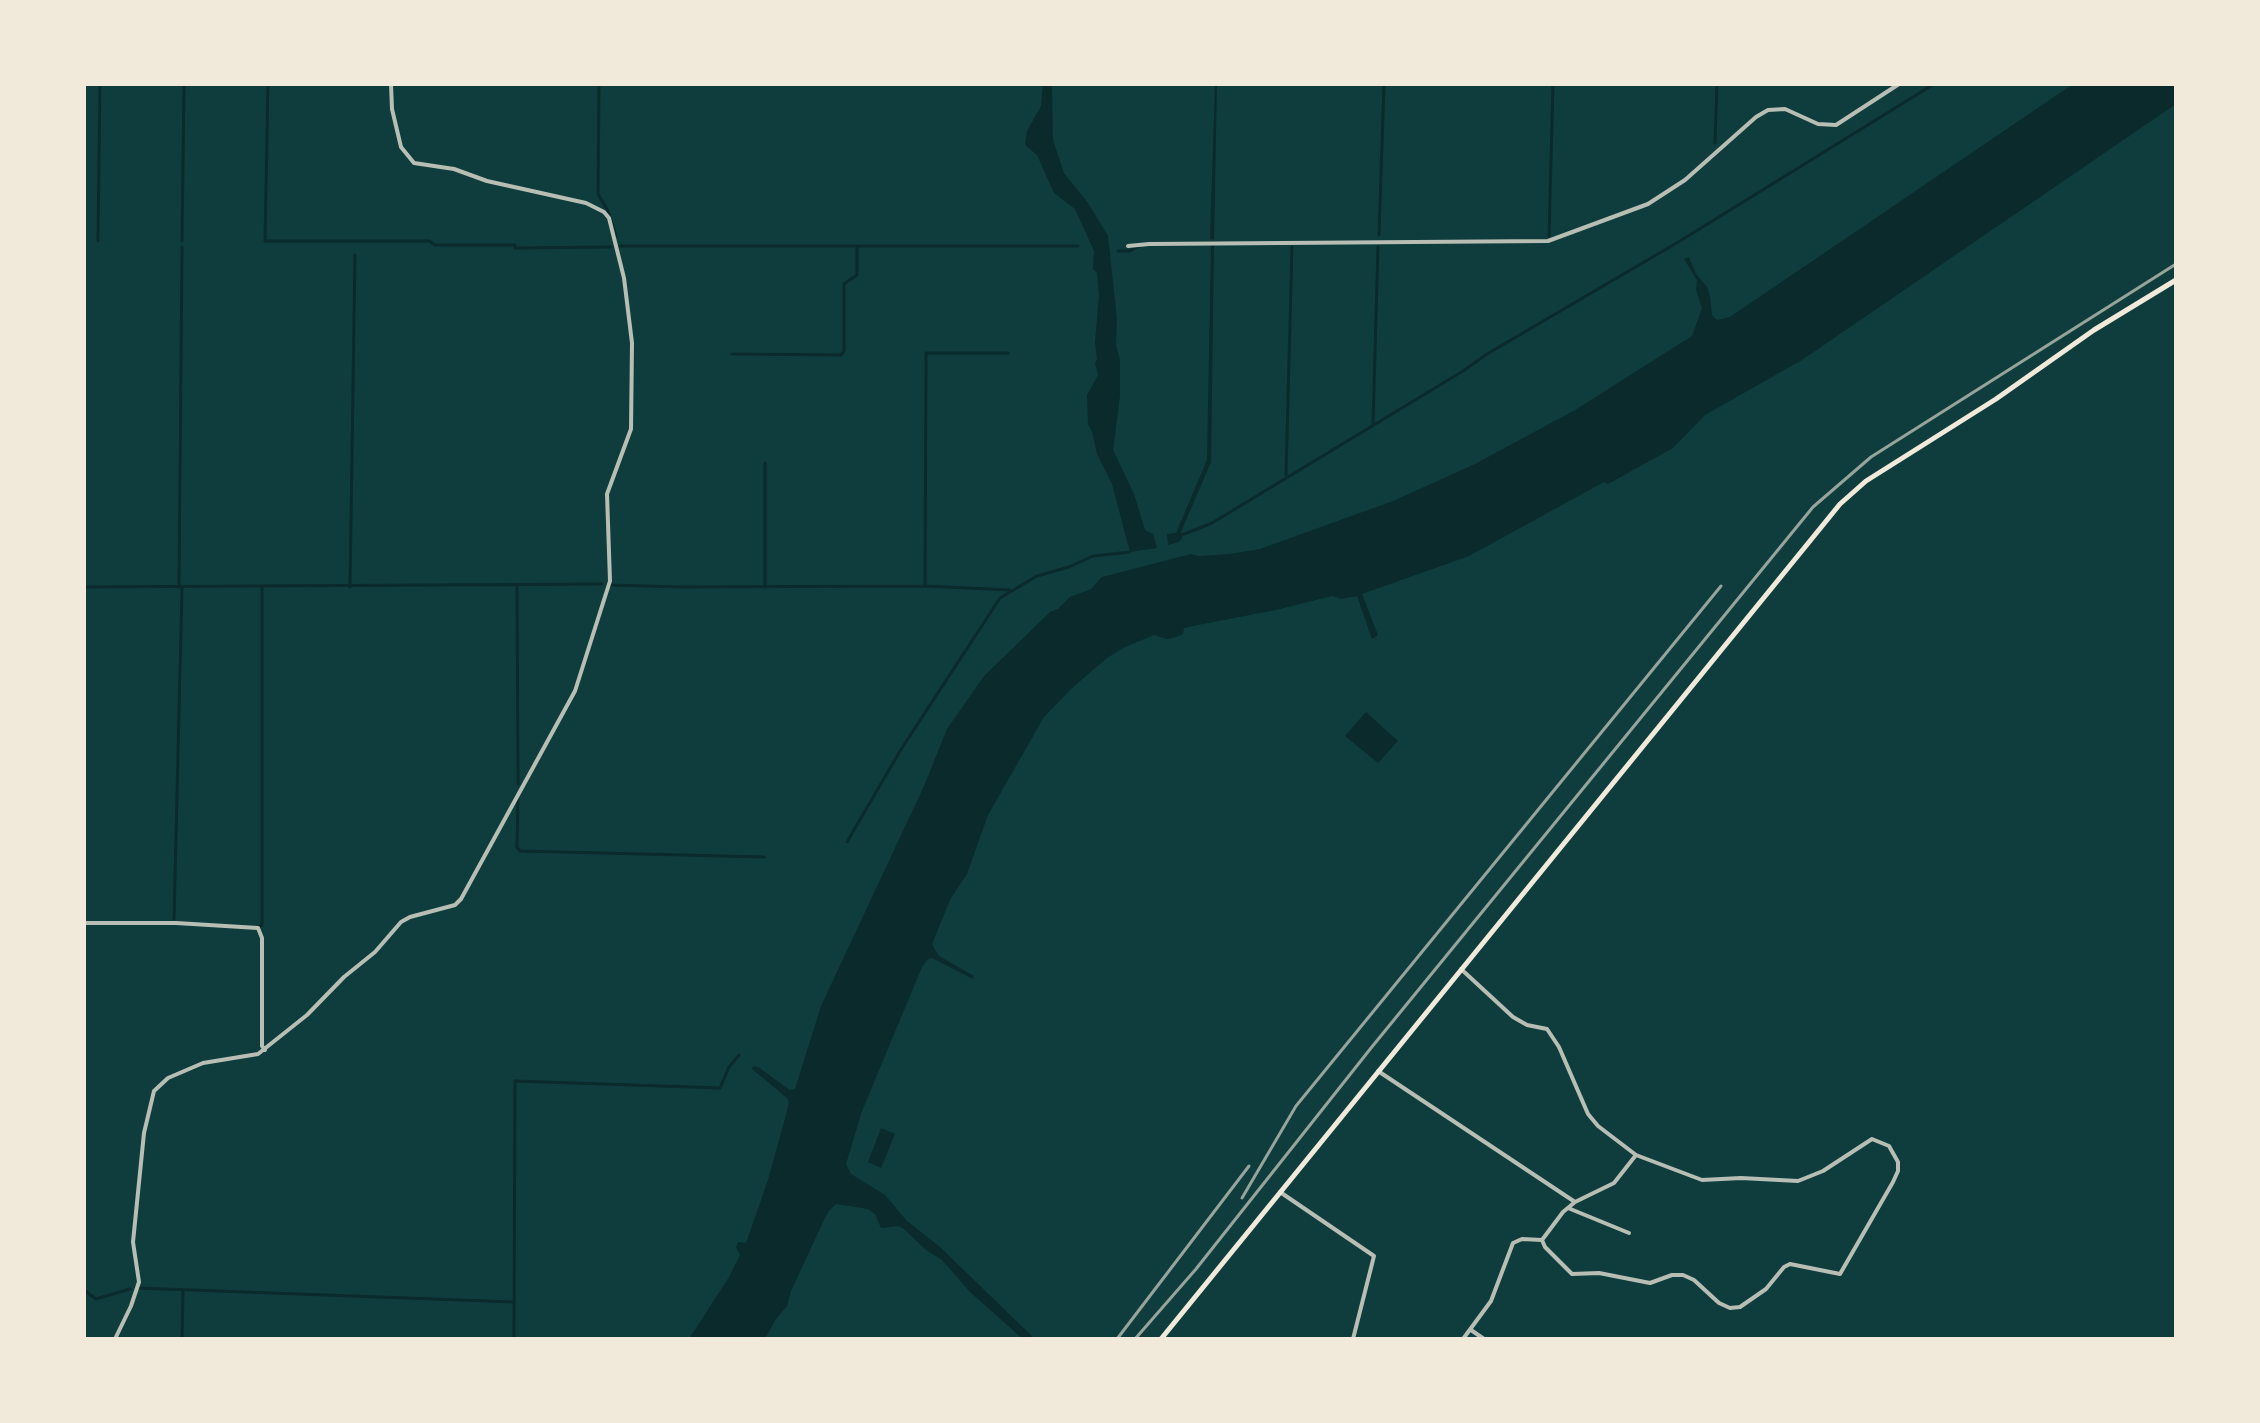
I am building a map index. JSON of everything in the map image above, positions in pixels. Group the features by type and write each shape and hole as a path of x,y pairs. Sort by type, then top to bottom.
{"main road":[{"path":"1161,1339 1840,504 1866,481 1996,399 2094,330 2176,280"}],"street":[{"path":"115,1339 139,1282 133,1242 144,1133 154,1091 168,1078 203,1063 248,1057 265,1050 375,952 401,922 455,905 476,873 559,722 582,673 610,581 607,494 631,429 632,343 628,302 609,218 586,203 487,181 454,169 422,166 409,160 401,147 392,109 391,84"},
{"path":"1128,246 1548,241 1648,204 1685,180 1768,110 1785,109 1818,124 1836,125 1899,84"},
{"path":"84,923 176,923 258,928 262,938 262,1046 265,1050"},
{"path":"1461,969 1513,1017 1527,1025 1547,1029 1559,1047 1588,1114 1598,1126 1636,1155 1702,1180 1741,1178 1798,1181 1823,1171 1872,1139 1889,1146 1898,1162 1898,1171 1840,1274 1790,1264 1766,1289 1740,1307 1730,1308 1719,1303 1694,1280 1683,1275 1672,1275 1650,1283 1599,1273 1572,1274 1542,1240"},
{"path":"1378,1071 1575,1202"},
{"path":"1542,1240 1568,1208 1614,1183 1636,1155"},
{"path":"1280,1192 1374,1256 1353,1339"},
{"path":"1568,1208 1629,1233"},
{"path":"1463,1339 1491,1301 1513,1243 1522,1239 1542,1240"},
{"path":"1471,1330 1484,1339"}],"water":[{"path":"1043,84 1052,84 1053,140 1064,173 1088,203 1108,236 1117,319 1116,345 1120,360 1120,396 1113,450 1134,494 1145,530 1153,534 1157,548 1130,552 1112,484 1097,454 1088,424 1087,395 1098,375 1095,363 1099,295 1097,273 1093,269 1094,251 1075,209 1054,193 1037,155 1025,145 1027,131 1041,106"},
{"path":"1217,84 1214,240 1210,239"},
{"path":"2073,84 2176,84 2176,104 1802,360 1705,415 1673,448 1469,556 1362,594 1378,635 1372,639 1357,596 1341,599 1332,596 1184,628 1183,634 1167,639 1154,635 1107,658 1044,717 988,815 967,874 950,900 932,944 939,956 974,976 973,979 932,958 922,967 862,1111 846,1164 851,1174 885,1195 907,1221 940,1247 1035,1339 1023,1339 970,1292 942,1260 904,1229 898,1226 881,1228 875,1214 868,1209 836,1204 824,1220 787,1306 765,1339 689,1339 729,1277 740,1255 736,1247 738,1242 746,1243 786,1115 787,1098 752,1069 753,1066 790,1090 795,1089 821,1006 924,786 947,729 984,676 1050,612 1070,597 1091,589 1102,577 1191,554 1230,554 1260,549 1393,501 1475,464 1575,410 1692,336 1702,308 1696,290 1697,280 1684,259 1689,257 1696,274 1707,287 1712,315 1717,320 1730,317"},
{"path":"1211,245 1214,245 1211,462 1181,532 1182,538 1168,545 1167,534 1176,533 1207,460"},
{"path":"1366,712 1398,741 1378,763 1345,736"},
{"path":"881,1128 895,1134 881,1168 868,1162"}],"waterway":[{"path":"98,241 100,84"},
{"path":"182,241 184,84"},
{"path":"268,84 265,241 429,241 435,245 515,245 515,248 611,247"},
{"path":"599,84 598,194 608,211 616,236"},
{"path":"1379,235 1384,84"},
{"path":"1549,236 1553,84"},
{"path":"1715,143 1717,84"},
{"path":"1182,535 1212,523 1934,84"},
{"path":"620,246 1078,246"},
{"path":"1118,251 1130,251 1139,246"},
{"path":"179,587 182,247"},
{"path":"732,354 841,355 844,351 844,284 857,275 857,247"},
{"path":"1286,475 1292,247"},
{"path":"1373,423 1378,247"},
{"path":"350,587 355,255"},
{"path":"925,586 926,353 1008,353"},
{"path":"765,463 765,587"},
{"path":"847,842 900,751 1000,598 1037,576 1093,556 1130,552"},
{"path":"84,587 602,584"},
{"path":"517,585 518,784"},
{"path":"610,585 925,586 1010,590"},
{"path":"174,919 182,588"},
{"path":"259,926 262,925 262,588"},
{"path":"518,797 517,847 520,851 764,857"},
{"path":"514,1339 515,1081 720,1088 729,1067 739,1055"},
{"path":"138,1288 514,1302"},
{"path":"84,1290 96,1299 130,1289"},
{"path":"182,1339 183,1290"}],"railway":[{"path":"1135,1339 1196,1269 1371,1048 1813,507 1871,457 2176,264"},
{"path":"1242,1198 1296,1106 1721,586"},
{"path":"1117,1339 1249,1166"}]}
